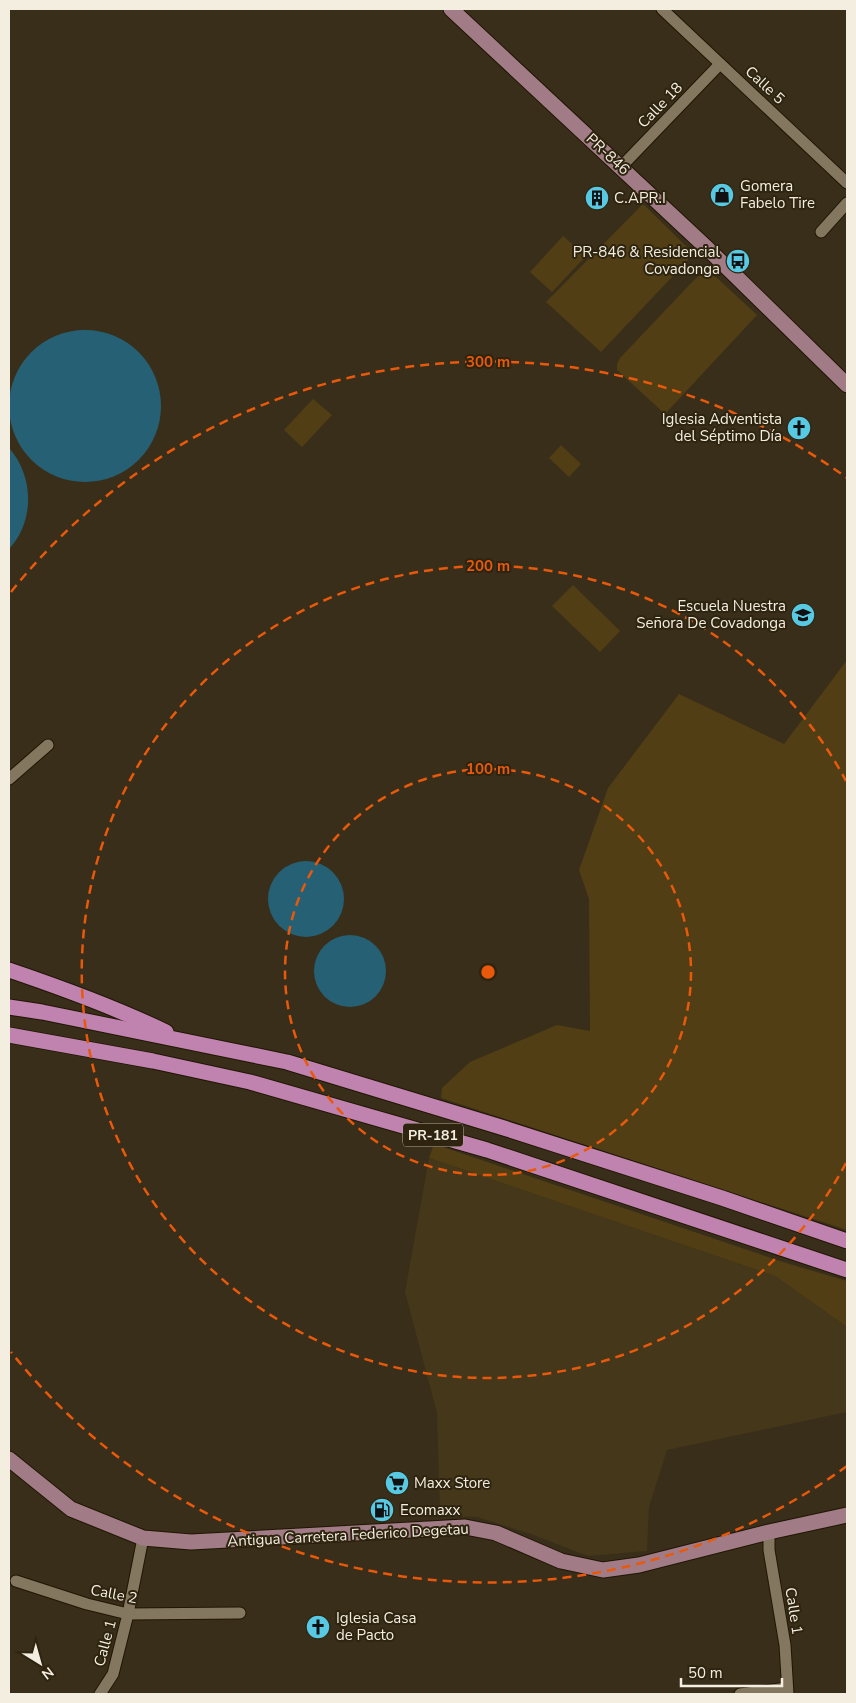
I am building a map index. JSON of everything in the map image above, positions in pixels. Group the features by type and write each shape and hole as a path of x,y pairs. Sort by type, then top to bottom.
{"main road":[{"path":"9,970 46,982 135,1017 188,1042"},
{"name":"PR-181","path":"9,1007 42,1012 297,1065 513,1131 722,1198 847,1241"},
{"name":"PR-181","path":"9,1036 154,1061 250,1082 487,1150 847,1270"}],"street":[{"name":"PR-846","path":"451,9 622,167 847,386"},
{"name":"Calle 5","path":"662,9 847,182"},
{"name":"Calle 18","path":"622,167 720,64"},
{"path":"821,232 847,203"},
{"path":"9,779 48,745"},
{"name":"Antigua Carretera Federico Degetau","path":"9,1461 71,1509 143,1538 191,1542 465,1527 496,1533 561,1561 603,1570 640,1565 769,1532 847,1515"},
{"name":"Calle 1","path":"769,1532 769,1550 785,1645 788,1691"},
{"name":"Calle 1","path":"100,1694 113,1674 128,1614 143,1538"},
{"name":"Calle 2","path":"16,1581 87,1604 128,1614 240,1613"},
{"path":"740,1694 788,1691"}],"shaded area":[{"path":"643,204 689,249 688,260 601,352 546,302"},
{"path":"563,236 586,256 552,292 530,272"},
{"path":"709,274 716,277 757,315 665,414 617,370 617,364 620,358 694,280 700,275"},
{"path":"313,399 332,415 302,447 284,430"},
{"path":"561,445 581,464 569,477 549,458"},
{"path":"573,585 620,631 600,652 552,606"},
{"path":"847,660 847,1230 441,1098 442,1088 470,1062 557,1025 590,1031 589,899 579,870 608,788 679,694 784,744"},
{"path":"434,1144 783,1262 847,1281 847,1327 775,1276 429,1158"},
{"path":"429,1158 775,1276 847,1327 847,1412 667,1450 649,1507 647,1551 588,1556 531,1534 477,1517 440,1516 437,1413 405,1292"}],"water":[{"path":"85,330 114,336 127,343 138,353 148,364 155,377 161,406 155,435 148,448 138,459 127,469 114,476 85,482 56,476 43,469 32,459 22,448 15,435 9,406 15,377 22,364 32,353 43,343 56,336"},
{"path":"9,448 23,472 28,498 27,512 23,525 9,549"},
{"path":"306,861 321,864 333,872 341,884 344,899 341,914 333,926 321,934 306,937 291,934 279,926 271,914 268,899 271,884 279,872 291,864"},
{"path":"343,935 357,935 376,945 386,964 386,978 376,997 357,1007 343,1007 324,997 314,978 314,964 324,945"}],"place":[{"name":"Gomera Fabelo Tire","path":"722,195"},
{"name":"C.APR.I","path":"597,198"},
{"name":"PR-846 & Residencial Covadonga","path":"738,261"},
{"name":"Iglesia Adventista del Séptimo Día","path":"799,428"},
{"name":"Escuela Nuestra Señora De Covadonga","path":"803,615"},
{"name":"Maxx Store","path":"397,1483"},
{"name":"Ecomaxx","path":"382,1510"},
{"name":"Iglesia Casa de Pacto","path":"318,1627"}]}
